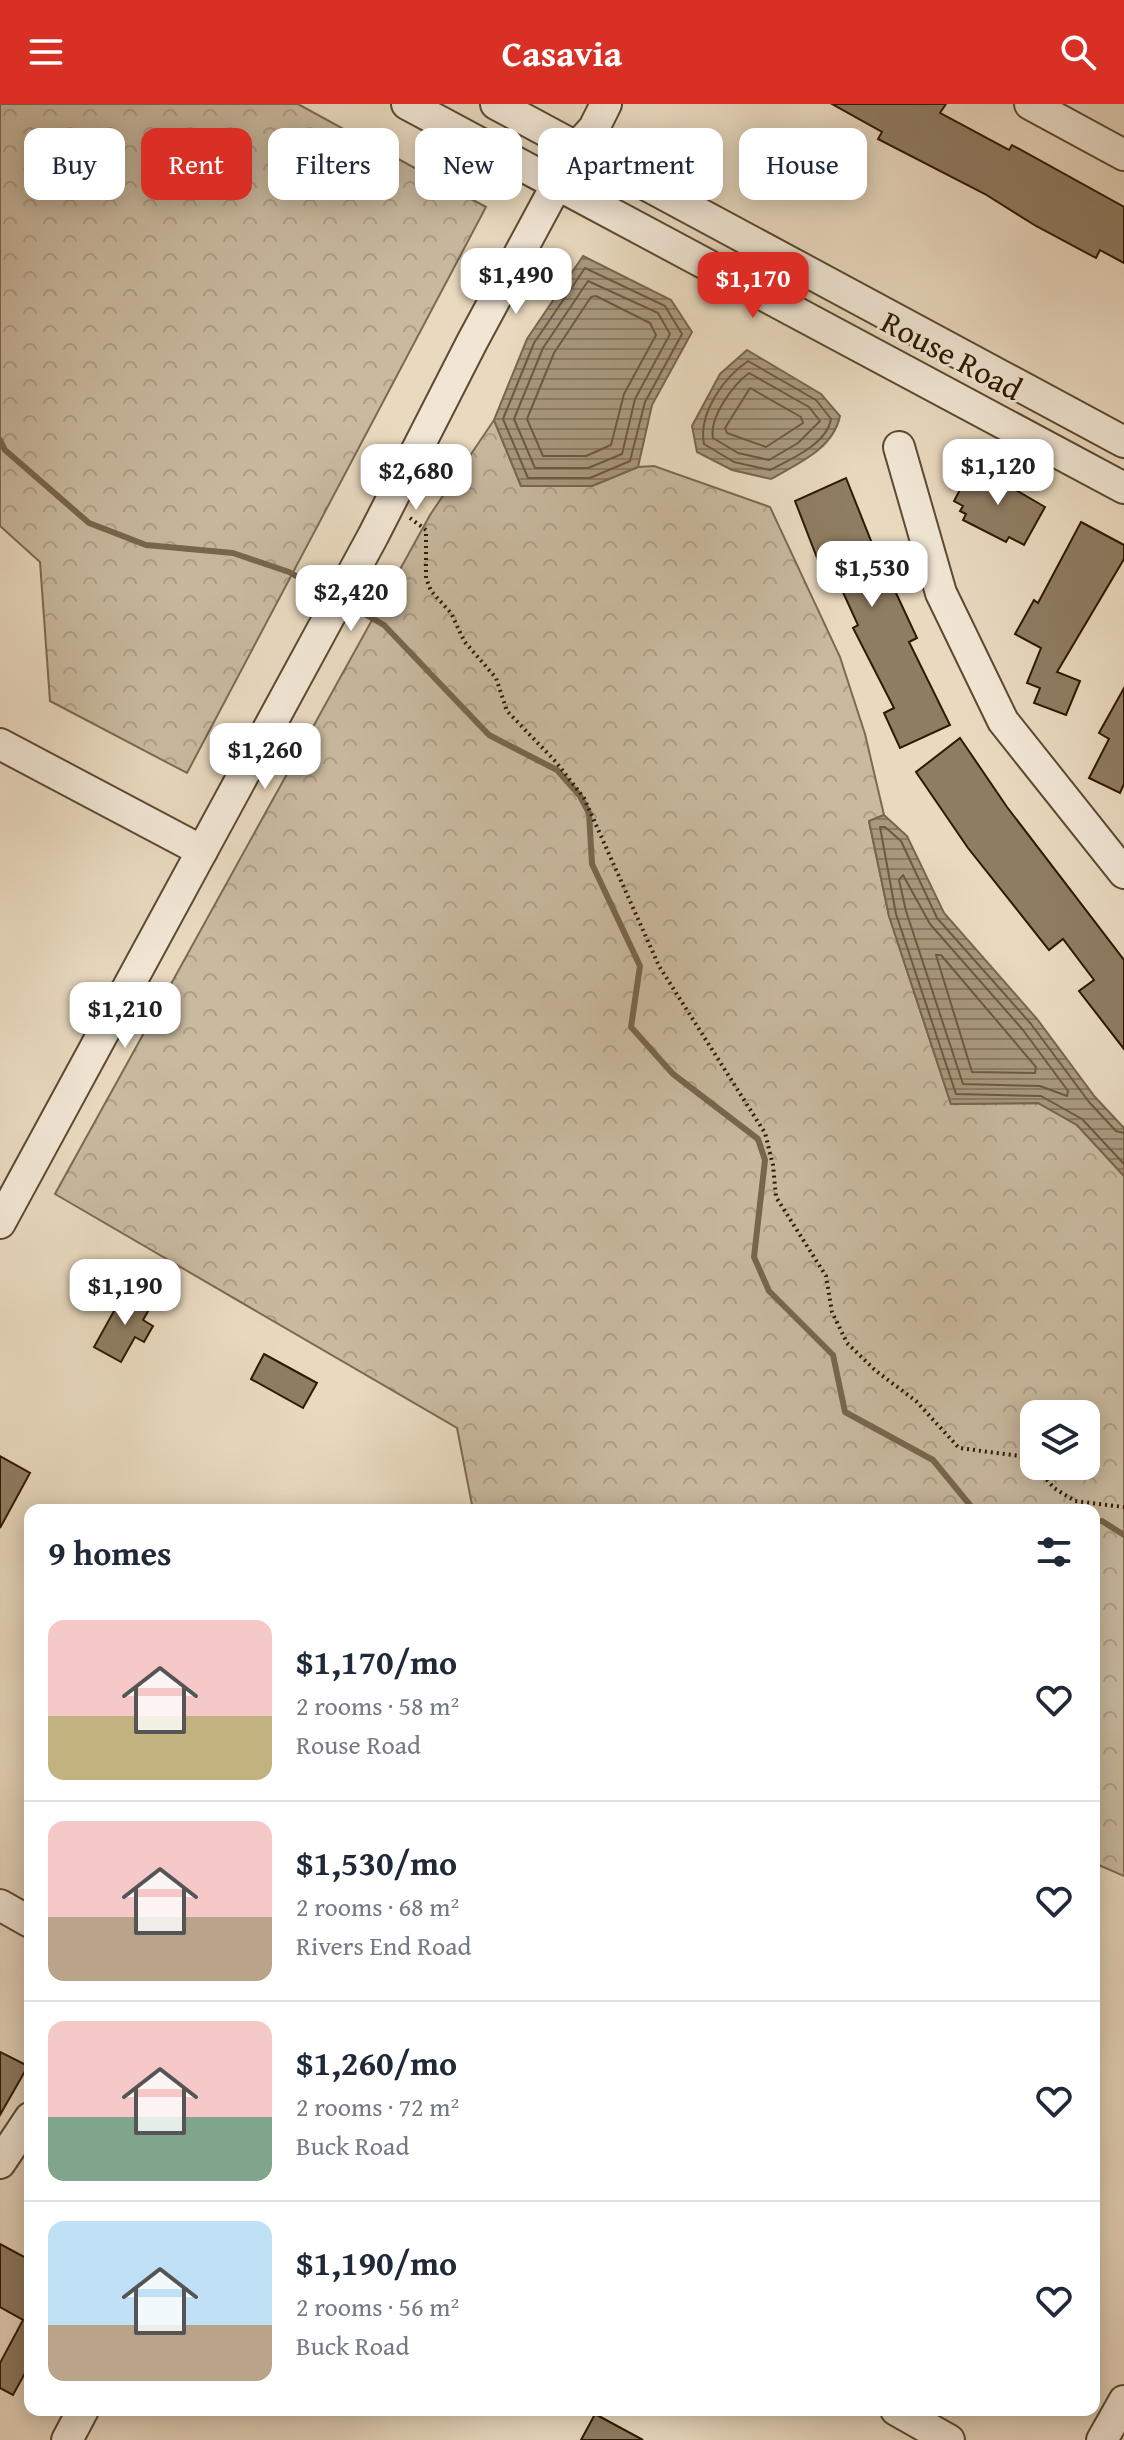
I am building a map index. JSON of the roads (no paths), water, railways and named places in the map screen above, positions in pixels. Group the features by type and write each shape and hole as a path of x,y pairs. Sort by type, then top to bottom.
{"street":[{"name":"Rouse Road","path":"407,104 538,174"},
{"name":"Rouse Road","path":"496,104 541,128"},
{"path":"575,128 574,120 583,104"},
{"path":"594,128 606,104"},
{"path":"1030,104 1124,155"},
{"path":"0,1223 8,1188 202,851 373,536 549,200"},
{"name":"Rouse Road","path":"587,200 1124,488"},
{"name":"Rouse Road","path":"675,200 1124,442"},
{"path":"899,447 941,593 1003,721 1124,873"},
{"path":"0,744 202,851"},
{"path":"0,1905 24,1919"},
{"path":"0,2163 24,2127"},
{"path":"1102,2440 1124,2401"},
{"path":"67,2440 80,2416"},
{"path":"907,2416 949,2440"}],"water":[{"path":"583,256 671,300 692,332 652,405 638,467 592,486 521,486 494,420 527,339"},
{"path":"747,350 821,394 840,416 830,438 822,446 771,479 732,470 697,452 692,426 720,374"},
{"path":"884,815 907,836 944,913 1037,1019 1095,1097 1124,1128 1124,1176 1077,1125 1038,1103 951,1104 889,916 869,821"}],"waterway":[{"path":"0,440 5,450 89,523 146,545 233,553 289,572 332,596"},
{"path":"345,603 384,625 489,735 557,770 580,796 589,813 592,864 640,966 631,1027 673,1074 758,1139 765,1160 754,1257 769,1291 833,1355 845,1412 933,1460 969,1504"},
{"path":"1100,1521 1124,1535"}]}
